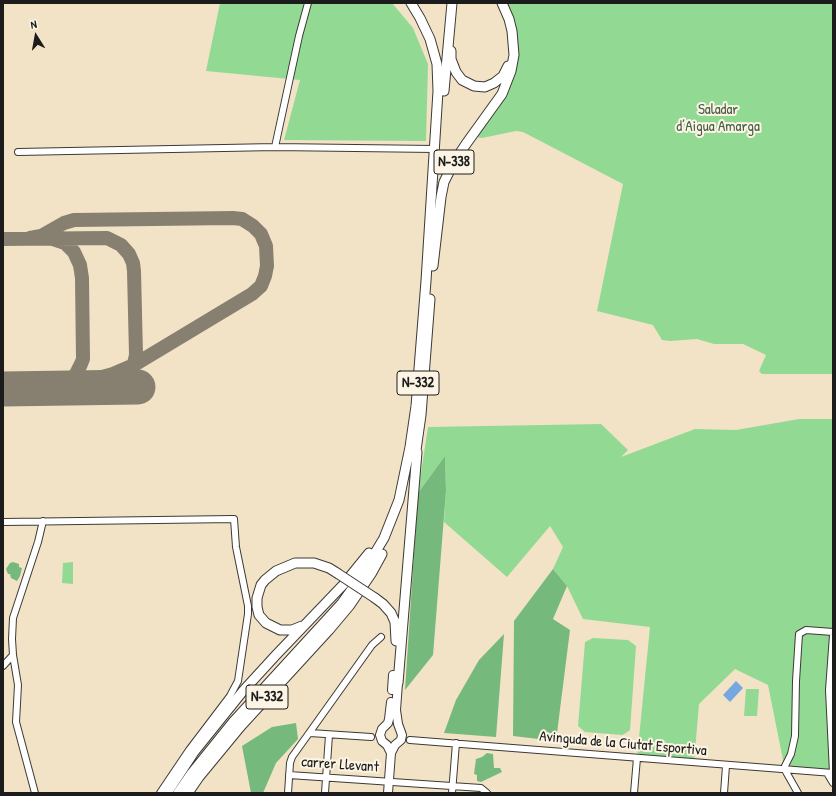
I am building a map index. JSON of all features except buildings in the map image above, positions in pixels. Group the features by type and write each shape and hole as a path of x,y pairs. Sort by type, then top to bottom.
{"highway":[{"name":"N-338","path":"411,3 430,38 437,64 438,91 434,161"},
{"path":"454,3 452,59 456,72 462,80 474,86 480,87 499,80 506,71 510,55 510,40 507,24 498,3"},
{"name":"N-332","path":"188,793 221,748 350,605 361,590 385,548 398,518 407,489 417,444 424,386 447,44 454,3"},
{"name":"N-338","path":"433,266 444,182 454,162 502,94 511,72 514,55 512,31 509,19 502,3"},
{"name":"N-332","path":"178,793 233,722 342,603 372,560 384,538 403,483 414,424 434,161"},
{"name":"N-332","path":"428,247 437,177"},
{"path":"395,679 416,476 417,444"},
{"path":"167,793 194,752 216,724 252,681 343,585 364,560 392,517"},
{"path":"305,624 286,630 280,630 266,624 259,615 257,606 257,598 261,585 276,570 295,563 314,563 329,568 375,598 387,608 395,622 395,679"}],"main road":[{"path":"383,729 390,713 395,679"},
{"path":"391,745 402,738 396,710 395,679"},
{"path":"383,729 393,724 401,730"},
{"path":"383,729 391,745 388,793"}],"street":[{"path":"276,147 299,36 308,3"},
{"path":"18,152 276,147 435,149"},
{"path":"3,522 234,519 236,547 248,606 238,681 230,696 189,750 160,793"},
{"path":"35,793 16,722 18,685 12,639 13,618 38,542 43,521"},
{"path":"798,793 785,770 785,766 791,754 795,736 799,634 806,630 833,632"},
{"path":"833,635 829,690 831,773 833,783"},
{"path":"288,793 292,757 372,645 381,636"},
{"path":"3,666 13,655"},
{"path":"317,721 319,729 326,734"},
{"path":"371,737 383,729"},
{"path":"401,730 404,736 410,740"},
{"path":"310,733 371,737 391,745"},
{"path":"325,793 326,734"},
{"name":"Avinguda de la Ciutat Esportiva","path":"391,745 410,740 624,756 726,766 831,773"},
{"path":"452,790 456,743"},
{"path":"634,793 637,758"},
{"path":"724,793 726,766"},
{"name":"carrer Llevant","path":"289,774 389,782 452,790 481,788 486,792"}],"green space":[{"path":"220,3 392,3 413,28 428,64 426,141 284,140 300,80 206,71"},
{"name":"Saladar d’Aigua Amarga","path":"508,3 833,3 833,374 762,374 759,371 766,355 743,344 714,344 697,339 670,341 662,340 653,325 597,311 623,184 523,132 516,131 482,138 475,137 507,94 516,70 518,40 515,21"},
{"path":"799,419 833,419 833,773 785,770 768,685 735,669 699,704 694,763 637,758 650,627 583,619 567,586 553,569 563,547 550,526 507,577 444,522 446,490 445,456 418,493 428,427 601,424 628,450 621,457 695,429 736,430"},
{"path":"445,456 446,491 433,655 405,690 418,493"},
{"path":"13,562 19,564 19,567 22,568 17,581 11,578 6,569 10,563"},
{"path":"73,562 73,584 62,583 63,563"},
{"path":"553,569 567,586 553,619 570,630 556,741 513,736 514,621"},
{"path":"504,634 496,737 444,733 456,700 479,660"},
{"path":"593,638 628,640 636,646 630,730 622,735 585,732 578,726 585,642"},
{"path":"746,689 759,689 757,716 744,716"},
{"path":"296,723 298,739 276,763 263,793 251,793 242,746 272,727"},
{"path":"487,753 493,754 494,768 500,768 502,772 481,782 477,781 477,775 474,774 476,759"}],"water":[{"path":"736,681 743,688 730,702 723,695"}],"taxiway":[{"path":"30,238 41,236 64,223 74,220 233,218 242,219 253,226 261,234 266,246 267,266 265,276 261,286 252,294 134,365 113,374 55,388"},
{"path":"3,239 107,238 121,245 129,254 133,263 134,271 136,355 133,368 127,377 117,385 104,388"},
{"path":"53,239 65,243 74,252 80,265 82,278 83,359 76,374 70,380 61,385"}],"runway":[{"path":"3,389 138,387"}]}
